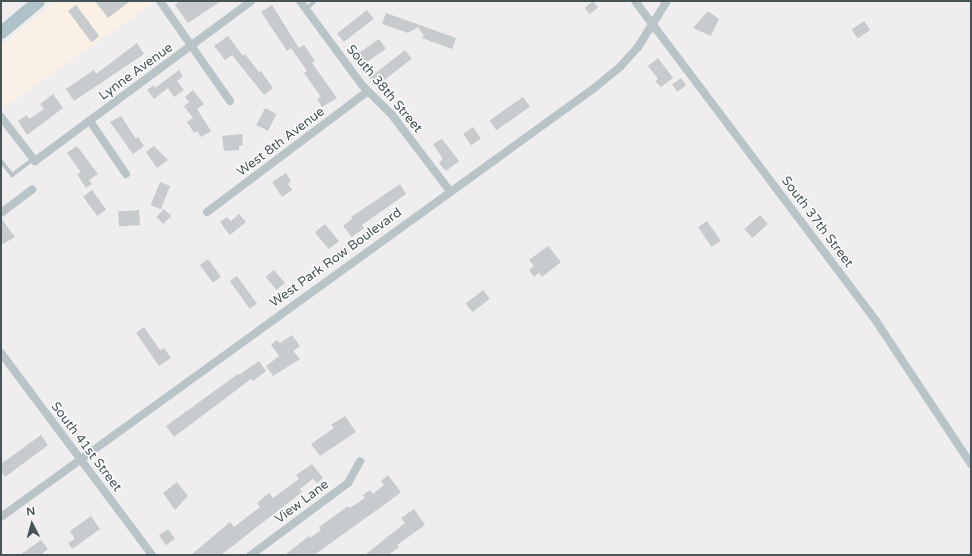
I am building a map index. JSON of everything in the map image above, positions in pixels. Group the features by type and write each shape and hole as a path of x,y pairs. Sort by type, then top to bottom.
{"main road":[{"path":"1,32 38,1"}],"street":[{"path":"160,1 230,101"},
{"name":"Lynne Avenue","path":"34,160 251,1"},
{"name":"South 38th Street","path":"300,1 368,91 392,114 450,191"},
{"name":"South 37th Street","path":"635,1 652,26 876,321 971,464"},
{"name":"West Park Row Boulevard","path":"1,517 614,72 638,47 667,1"},
{"name":"West 8th Avenue","path":"207,212 368,91"},
{"path":"1,117 34,160"},
{"path":"90,120 126,174"},
{"path":"1,213 32,190"},
{"name":"South 41st Street","path":"1,353 152,555"},
{"name":"View Lane","path":"251,555 348,483 360,461"}],"lane":[{"path":"306,9 315,1"},
{"path":"1,161 12,175 34,160"}],"shaded area":[{"path":"56,1 150,1 152,4 1,109 1,46"}],"building":[{"path":"95,1 130,1 108,18"},
{"path":"180,1 221,1 188,23 175,5"},
{"path":"593,1 598,7 590,14 585,8"},
{"path":"76,5 99,36 91,42 68,11"},
{"path":"272,5 299,48 304,45 315,61 312,63 337,98 322,107 317,99 321,97 304,73 307,71 291,48 287,51 261,12"},
{"path":"367,10 374,19 344,42 337,33"},
{"path":"708,11 719,19 711,36 693,28"},
{"path":"386,13 456,38 452,49 422,38 424,36 418,27 408,33 382,24"},
{"path":"864,21 870,30 858,39 852,29"},
{"path":"228,36 243,56 245,54 259,72 261,71 273,88 264,95 232,55 225,60 214,46"},
{"path":"379,39 386,49 360,67 354,57"},
{"path":"137,43 144,54 74,101 66,89 94,70 96,74"},
{"path":"405,50 412,59 376,86 370,78"},
{"path":"658,58 673,78 661,87 655,81 658,79 648,66"},
{"path":"179,70 183,76 177,81 184,90 174,97 168,88 154,99 147,90 154,85 155,88"},
{"path":"681,78 686,85 677,92 672,84"},
{"path":"193,90 204,104 197,109 211,131 201,137 197,131 194,133 187,122 193,118 184,106 189,102 185,97"},
{"path":"53,94 63,108 27,135 18,121 27,115 29,119 44,109 40,104"},
{"path":"523,97 530,107 496,130 489,121"},
{"path":"265,108 277,114 268,131 256,125"},
{"path":"121,116 136,139 138,137 144,146 133,154 110,122"},
{"path":"473,127 481,139 471,145 463,134"},
{"path":"242,134 243,145 239,146 239,150 224,151 222,136"},
{"path":"442,139 459,161 446,171 439,163 443,159 433,144"},
{"path":"77,146 98,174 89,180 92,184 86,188 77,174 81,172 67,153"},
{"path":"154,146 168,160 157,168 146,152"},
{"path":"286,173 291,181 288,184 292,190 282,197 272,182"},
{"path":"160,182 170,186 161,209 151,205"},
{"path":"400,184 406,194 362,225 364,228 352,237 343,226 352,219 351,217"},
{"path":"92,190 106,209 97,216 83,196"},
{"path":"164,209 171,216 163,224 156,217"},
{"path":"139,210 140,225 119,226 118,211"},
{"path":"239,214 246,222 230,235 220,222 227,217 231,221"},
{"path":"760,215 768,224 752,238 744,229"},
{"path":"1,218 15,237 1,245"},
{"path":"707,221 721,241 712,247 698,227"},
{"path":"325,224 339,241 329,249 315,232"},
{"path":"548,246 561,262 542,277 539,273 534,277 529,270 534,266 529,260"},
{"path":"208,259 221,277 213,283 200,265"},
{"path":"274,270 285,283 277,290 266,277"},
{"path":"237,276 257,304 250,309 230,281"},
{"path":"483,290 490,299 472,312 466,304"},
{"path":"144,327 160,350 164,348 171,358 159,366 136,333"},
{"path":"292,335 300,346 293,351 300,359 273,376 266,366 279,356 271,345 277,340 280,343"},
{"path":"259,361 266,371 253,381 251,379 174,437 166,426 238,374 239,375"},
{"path":"345,416 356,432 320,456 311,444 334,428 331,425"},
{"path":"41,435 48,445 5,477 1,471 1,464"},
{"path":"312,464 323,478 317,483 313,479 300,489 302,492 221,555 191,555 230,522 234,527 260,507 257,503 269,493 273,498 299,479 296,475"},
{"path":"388,475 401,492 314,555 285,555 309,536 310,538 321,530 319,527 348,506 350,508 365,498 363,495 370,490 373,494 384,485 381,481"},
{"path":"177,482 188,496 175,510 163,493"},
{"path":"414,509 425,525 397,545 399,547 388,555 365,555 405,523 401,518"},
{"path":"91,516 100,529 72,549 68,543 75,539 70,531"},
{"path":"168,529 175,539 166,545 159,535"},
{"path":"41,540 48,549 41,555 20,555"}]}
